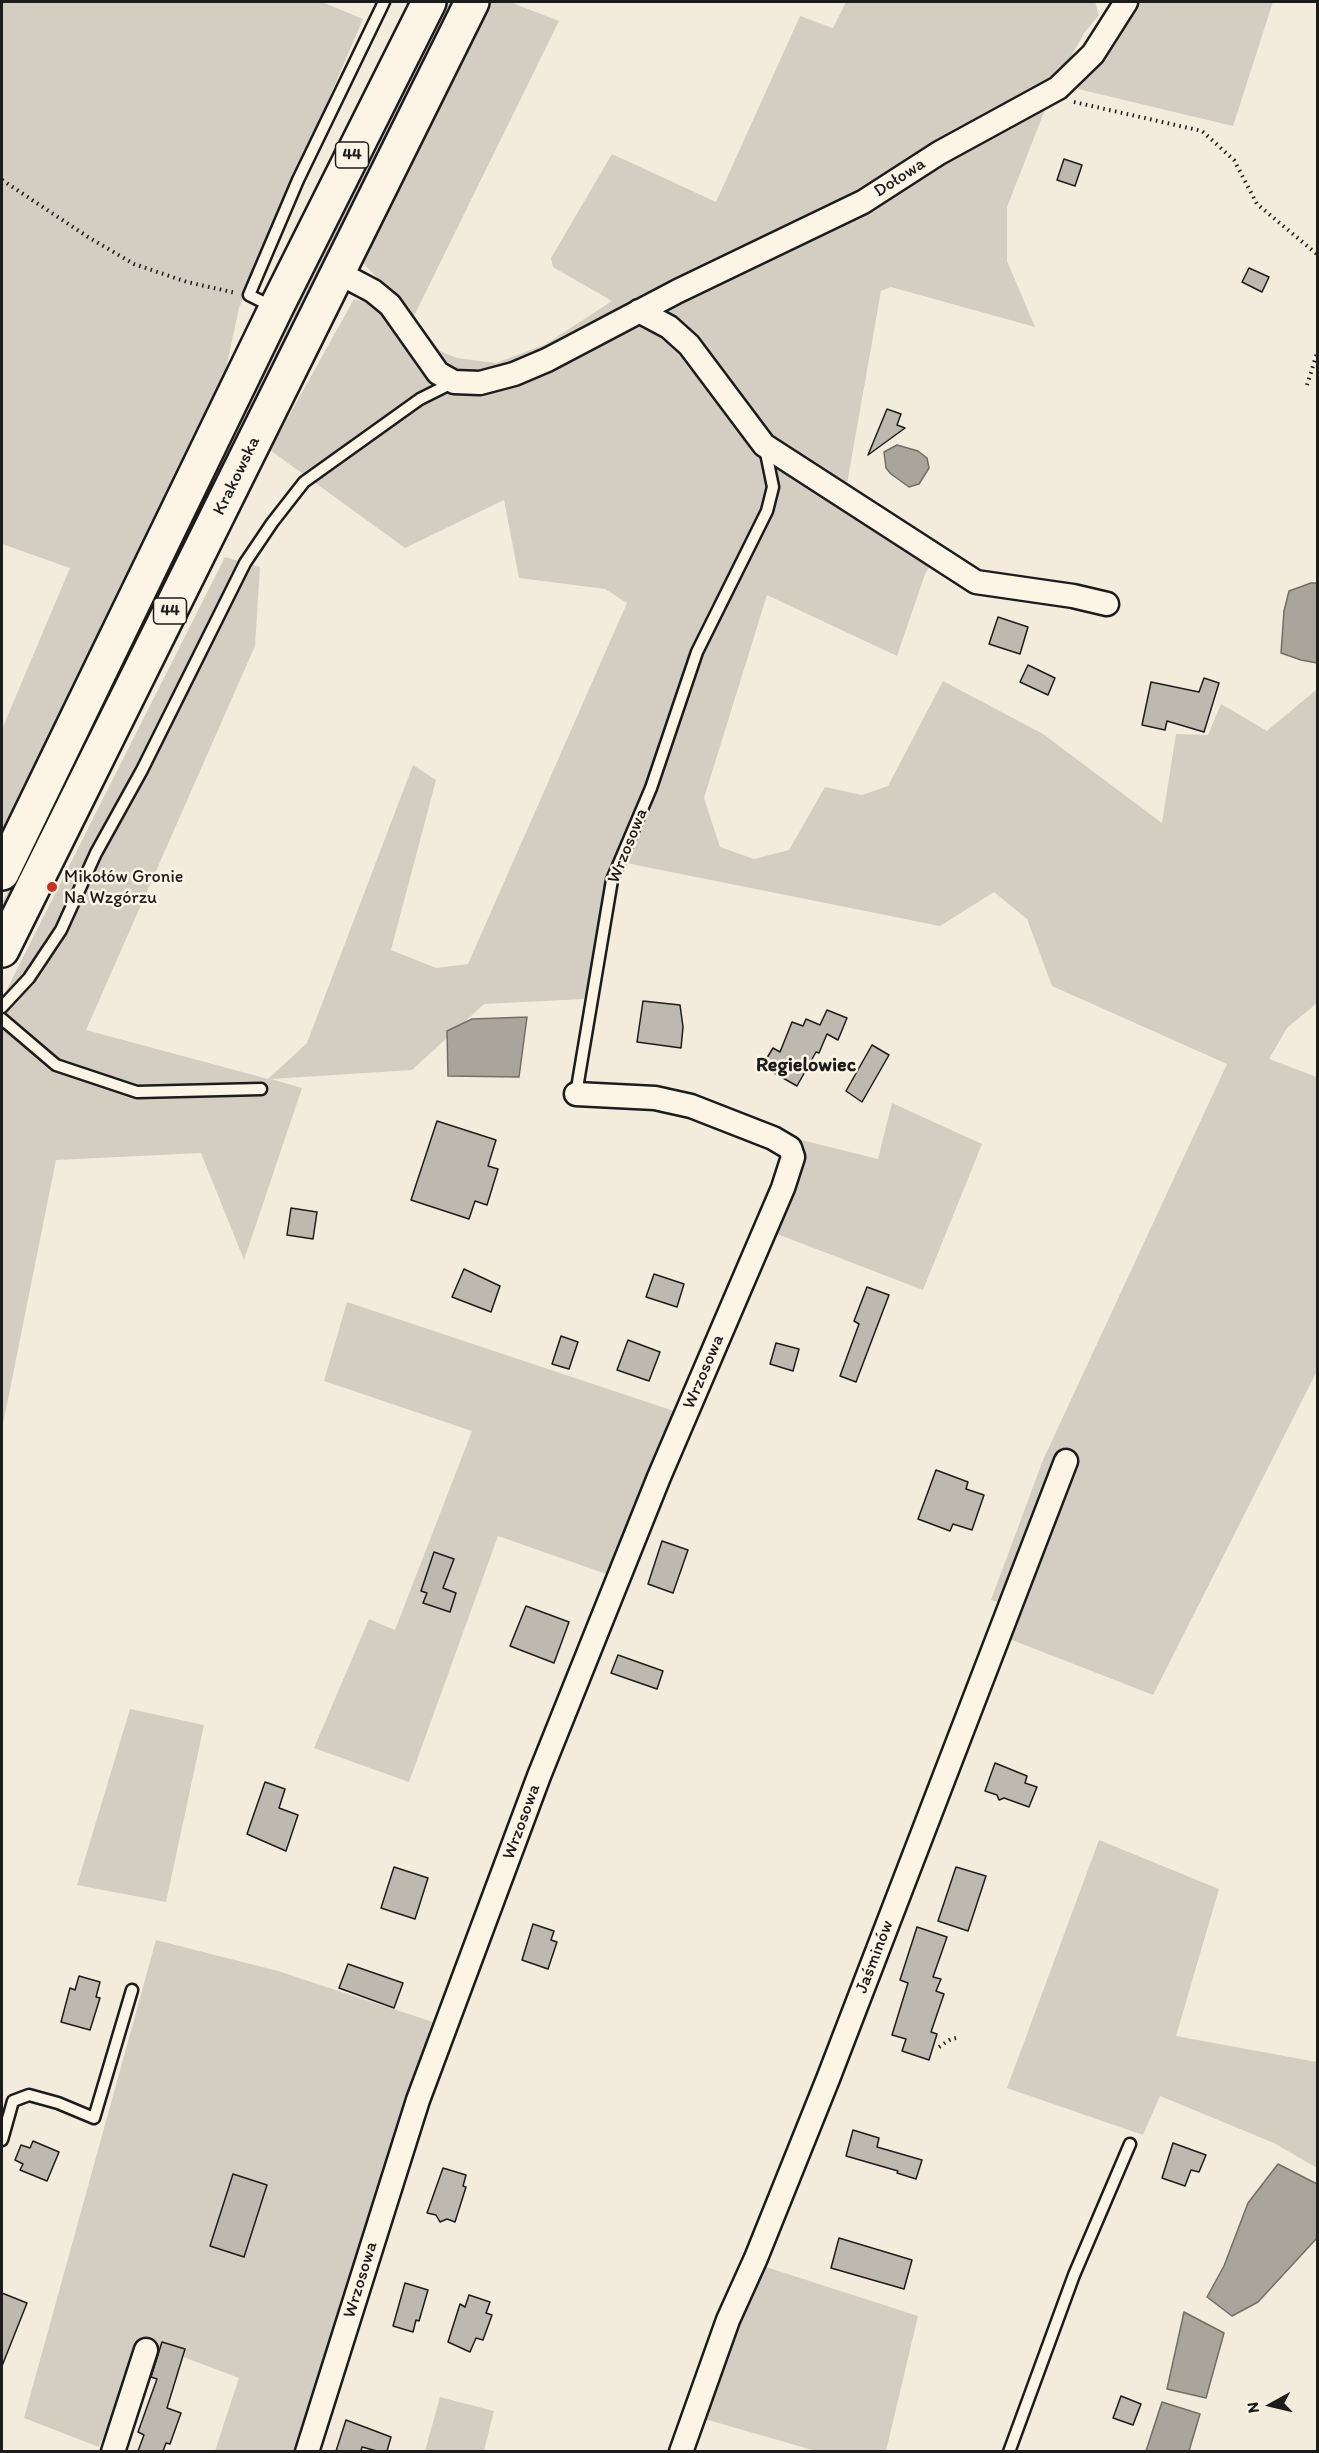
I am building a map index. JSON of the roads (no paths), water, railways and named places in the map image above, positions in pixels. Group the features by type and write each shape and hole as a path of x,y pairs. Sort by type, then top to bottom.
{"main road":[{"name":"44","path":"2,873 262,301 429,2"},
{"name":"Krakowska","path":"2,950 472,2"}],"street":[{"name":"Dołowa","path":"454,382 480,383 514,374 548,360 639,311 863,202 939,153 1058,88 1093,54 1126,2"},
{"path":"338,272 373,291 390,305 438,372 454,382"},
{"path":"639,311 669,327 689,345 764,445 976,582 1073,596 1107,604"},
{"name":"Wrzosowa","path":"307,2451 418,2100 526,1809 654,1488 783,1188 793,1157 790,1148 773,1138 691,1106 655,1098 576,1094"},
{"name":"Jaśminów","path":"681,2451 728,2320 756,2258 828,2079 1066,1461"},
{"path":"112,2451 146,2350"}],"lane":[{"path":"262,301 298,180 384,2"},
{"path":"2,1007 29,978 61,930 96,853 142,770 245,563 272,523 304,482 420,399 454,382"},
{"name":"Wrzosowa","path":"576,1094 612,880 651,788 697,652 767,511 773,487 764,445"},
{"path":"2,1020 56,1065 137,1092 261,1089"},
{"path":"2,2140 13,2101 29,2095 58,2103 94,2118 132,1990"},
{"path":"1009,2451 1074,2275 1130,2144"}],"place":[{"name":"Mikołów Gronie Na Wzgórzu","path":"52,887"}],"district":[{"name":"Regielowiec","path":"806,1066"}]}
